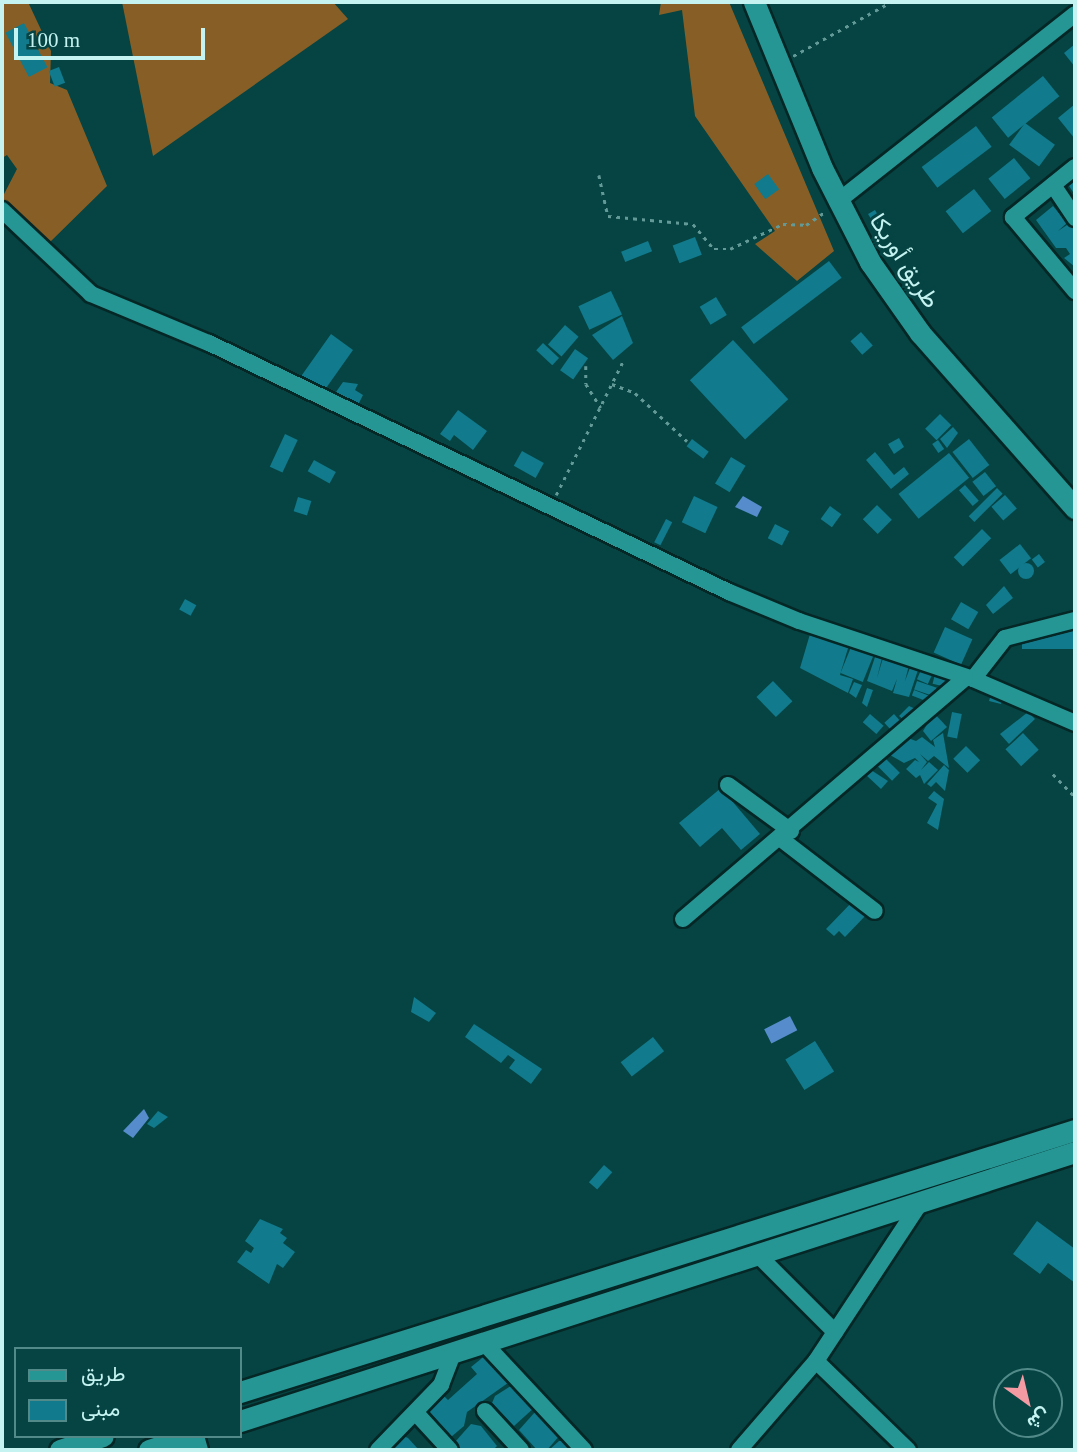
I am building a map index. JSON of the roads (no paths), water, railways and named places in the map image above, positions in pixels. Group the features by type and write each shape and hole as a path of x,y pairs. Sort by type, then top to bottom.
{"street":[{"name":"طريق أوريكا","path":"754,2 837,202 899,307 1075,508"},
{"path":"837,202 1075,14"},
{"path":"1075,167 1013,217 1075,291"},
{"path":"1053,185 1075,218"},
{"path":"2,210 91,294 209,343 768,609 969,678 1075,723"},
{"path":"684,919 969,678 1005,638 1075,620"},
{"path":"728,785 875,911"},
{"path":"242,1391 1075,1130"},
{"path":"242,1420 760,1257 1075,1152"},
{"path":"944,1170 950,1192"},
{"path":"915,1180 922,1202"},
{"path":"738,1450 816,1361 922,1202"},
{"path":"760,1257 835,1332"},
{"path":"485,1345 584,1450"},
{"path":"377,1450 416,1413 444,1380 453,1354"},
{"path":"816,1361 908,1450"},
{"path":"485,1411 521,1450"},
{"path":"416,1413 450,1450"},
{"path":"60,1450 97,1438"},
{"path":"149,1450 192,1439"}],"water":[{"path":"743,496 762,507 757,517 735,507"},
{"path":"790,1016 797,1030 771,1043 764,1029"},
{"path":"144,1109 149,1118 133,1138 123,1131"}]}
